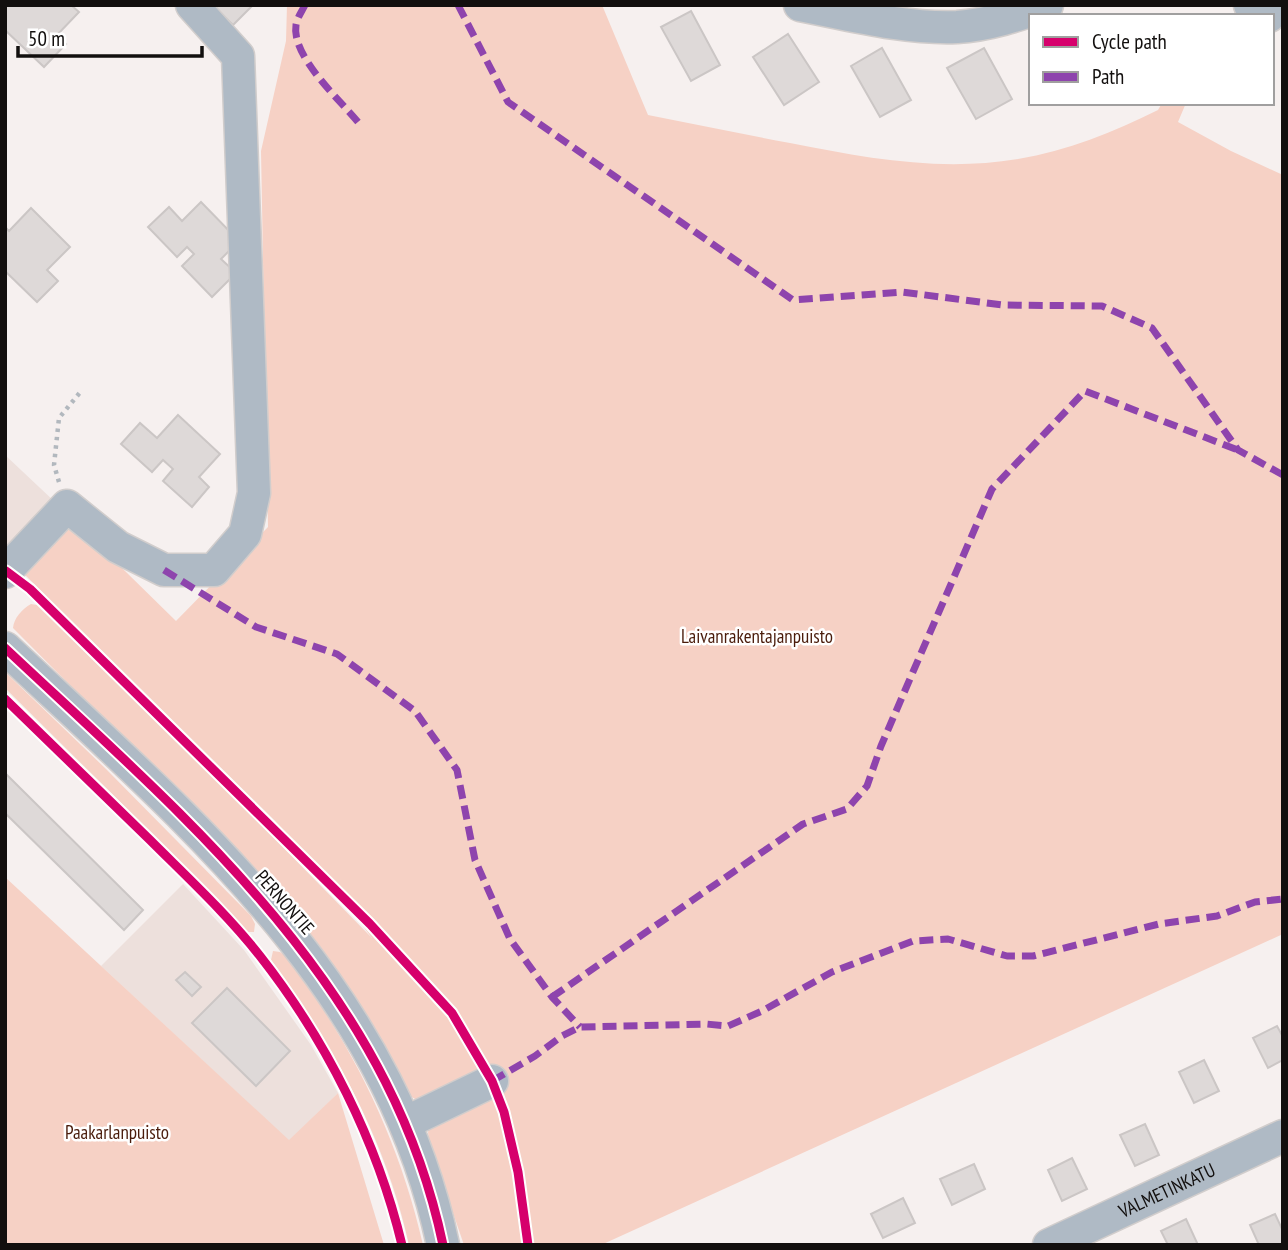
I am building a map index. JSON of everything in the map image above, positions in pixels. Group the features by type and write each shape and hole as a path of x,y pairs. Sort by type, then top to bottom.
{"street":[{"path":"5,572 67,506 118,547 164,570 214,570 245,534 254,493 238,56 192,5"},
{"path":"800,5 897,23 957,27 1004,20 1047,5"},
{"path":"1250,5 1266,14"},
{"name":"PERNONTIE","path":"5,648 163,796 286,928 318,969 387,1082 422,1170 443,1245"},
{"path":"405,1123 492,1081"},
{"name":"VALMETINKATU","path":"1049,1245 1283,1136"}],"path":[{"path":"67,506 54,466 60,418 82,390"}],"shaded area":[{"path":"5,455 56,503 5,550"},
{"path":"183,884 244,950 311,1045 338,1093 289,1141 101,966"}],"green space":[{"name":"Laivanrakentajanpuisto","path":"287,5 602,5 648,115 875,158 960,164 1036,156 1107,133 1158,110 1161,105 1185,105 1178,122 1283,175 1283,934 601,1245 464,1245 429,1143 430,1127 420,1102 410,1096 368,1017 323,950 282,898 13,628 22,611 31,604 37,605 217,780 372,938 320,870 274,820 23,573 74,521 176,621 268,527 261,151 286,41"},
{"path":"5,672 106,769 251,916 255,924 254,932 248,932 5,688"},
{"name":"Paakarlanpuisto","path":"5,877 289,1140 338,1093 384,1245 5,1245"},
{"path":"273,951 284,955 331,1021 370,1092 401,1167 423,1245 409,1245 387,1168 372,1131 316,1026 271,960"}],"building":[{"path":"5,5 71,5 79,12 57,35 66,44 44,67 5,30"},
{"path":"212,5 253,5 233,25"},
{"path":"691,11 720,65 691,81 661,27"},
{"path":"788,34 819,82 784,105 753,57"},
{"path":"882,48 911,100 880,117 851,66"},
{"path":"984,48 1012,99 976,119 947,68"},
{"path":"201,202 239,241 221,259 236,273 212,297 182,266 194,254 187,247 177,257 148,227 169,207 182,221"},
{"path":"31,208 70,247 47,270 58,281 37,302 5,271 5,227 9,231"},
{"path":"178,415 220,454 199,477 209,487 192,507 163,481 173,469 163,460 152,472 121,444 140,423 157,438"},
{"path":"5,773 143,910 124,930 5,813"},
{"path":"185,972 201,987 192,996 176,980"},
{"path":"227,988 290,1051 256,1086 192,1023"},
{"path":"1277,1026 1283,1037 1283,1060 1268,1068 1253,1038"},
{"path":"1204,1060 1219,1091 1194,1103 1179,1072"},
{"path":"1145,1124 1159,1155 1135,1166 1120,1135"},
{"path":"1072,1158 1087,1189 1062,1201 1048,1170"},
{"path":"974,1164 985,1189 952,1205 940,1179"},
{"path":"903,1198 915,1223 883,1238 871,1214"},
{"path":"1275,1214 1283,1231 1283,1245 1259,1245 1250,1225"},
{"path":"1186,1219 1198,1245 1168,1245 1161,1231"}],"marked path":[{"path":"305,5 296,25 296,37 301,50 318,76 358,122"},
{"path":"458,5 508,102 793,300 902,292 1003,305 1102,306 1152,328 1238,450 1283,475"},
{"path":"552,997 803,824 847,809 867,786 881,746 992,489 1085,391 1238,450"},
{"path":"164,570 256,627 337,654 415,711 457,770 475,860 510,939 552,997 580,1027"},
{"path":"492,1081 580,1027 706,1024 728,1026 762,1011 832,972 913,941 948,939 1007,956 1033,956 1159,924 1217,916 1255,902 1283,899"}],"cycle path":[{"path":"6,571 30,589 370,924 452,1013 492,1081 504,1112 518,1172 528,1245"},
{"path":"5,648 143,777 210,844 272,914 329,988 378,1067 416,1152 443,1245"},
{"path":"5,699 206,896 247,940 284,988 327,1057 363,1130 379,1168 402,1245"}]}
